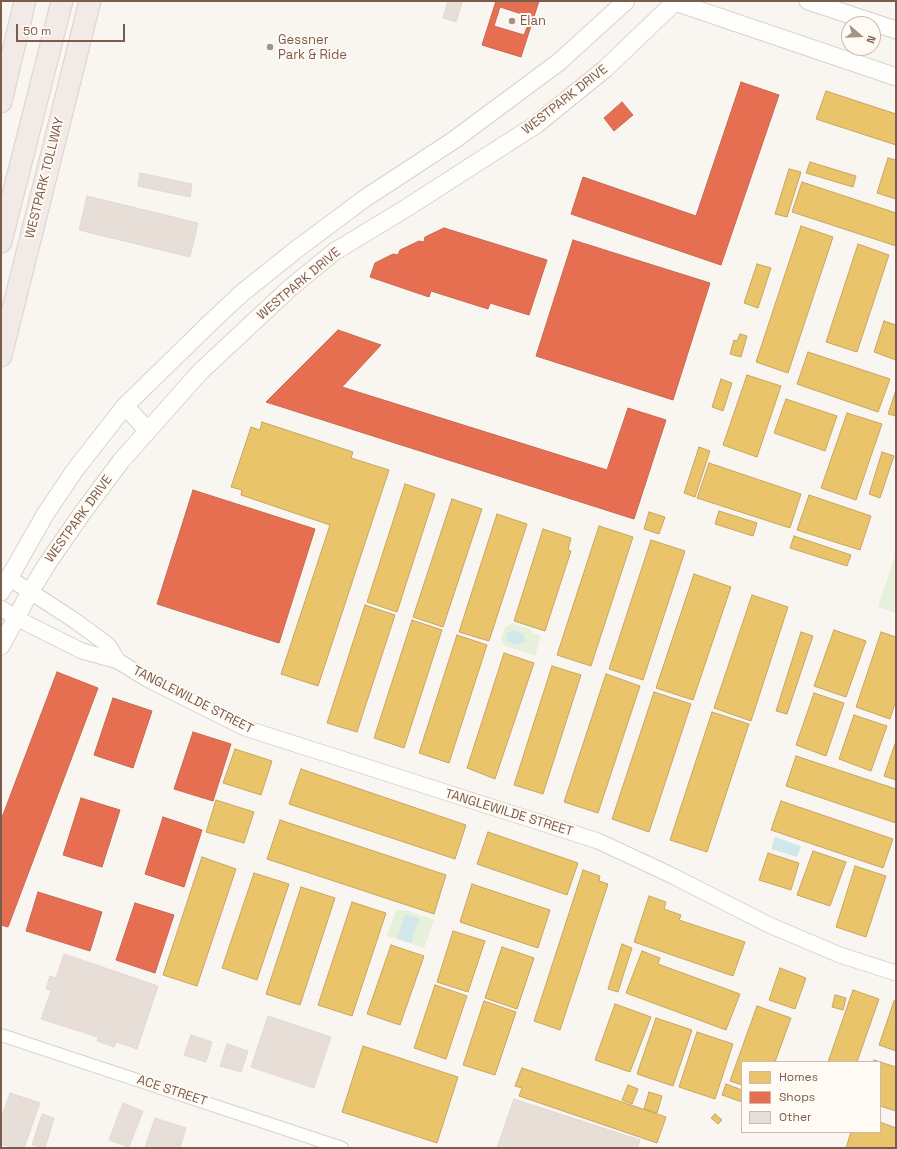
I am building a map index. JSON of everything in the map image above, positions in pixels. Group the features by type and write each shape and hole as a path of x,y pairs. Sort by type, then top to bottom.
{"highway":[{"path":"1,102 25,1"},
{"path":"1,242 62,1"},
{"name":"WESTPARK TOLLWAY","path":"1,356 90,1"}],"main road":[{"name":"WESTPARK DRIVE","path":"5,585 46,513 75,470 125,406 242,293 296,248 364,199 461,136 559,62 626,1"},
{"name":"WESTPARK DRIVE","path":"1,646 47,564 83,512 121,461 200,372 290,288 334,252 408,207 537,124 605,69 675,1"},
{"path":"675,1 896,77"},
{"path":"808,1 896,30"},
{"path":"296,248 312,270"},
{"path":"125,406 148,431"}],"street":[{"name":"TANGLEWILDE STREET","path":"5,585 30,592 74,620 108,645 118,661"},
{"name":"TANGLEWILDE STREET","path":"1,608 16,618 82,651 118,661 154,682 245,728 598,840 769,925 840,955 896,973"},
{"name":"ACE STREET","path":"1,1035 342,1148"}],"green space":[{"path":"896,553 896,613 878,607"},
{"path":"512,623 530,629 533,633 541,636 535,656 505,646 501,639 505,627"},
{"path":"396,910 409,911 434,920 424,948 387,936"}],"water":[{"path":"514,630 523,635 525,641 523,643 513,644 508,641 506,634"},
{"path":"775,837 801,846 797,857 771,849"},
{"path":"405,914 419,918 411,943 397,938"}],"building: Homes":[{"path":"826,91 896,114 896,145 816,119"},
{"path":"888,158 896,160 896,199 877,193"},
{"path":"810,162 856,176 853,187 806,173"},
{"path":"789,169 801,172 787,217 775,214"},
{"path":"802,182 896,213 896,246 792,212"},
{"path":"801,226 833,237 788,373 756,362"},
{"path":"858,244 889,255 857,352 826,342"},
{"path":"757,264 771,268 758,308 744,303"},
{"path":"884,321 896,325 896,360 874,352"},
{"path":"740,334 747,336 741,357 730,354 734,340 737,341"},
{"path":"808,352 890,379 878,412 797,384"},
{"path":"747,375 781,386 757,457 723,445"},
{"path":"721,379 732,383 723,411 712,407"},
{"path":"896,390 896,416 888,414"},
{"path":"786,399 837,416 825,451 774,433"},
{"path":"847,413 882,424 856,500 821,488"},
{"path":"262,422 353,452 351,458 389,470 318,686 281,674 330,525 241,495 242,490 231,487 251,427 260,430"},
{"path":"699,447 710,451 695,497 684,493"},
{"path":"882,452 894,456 880,498 869,494"},
{"path":"709,463 801,494 790,528 697,498"},
{"path":"405,484 435,494 397,612 367,602"},
{"path":"809,495 871,516 860,550 797,530"},
{"path":"452,499 482,509 443,627 413,617"},
{"path":"719,511 757,523 753,536 715,524"},
{"path":"649,512 665,517 659,534 644,529"},
{"path":"497,514 527,524 489,641 459,632"},
{"path":"599,526 633,537 591,666 557,655"},
{"path":"543,529 571,538 568,550 571,551 545,631 514,621"},
{"path":"794,536 851,555 847,566 790,548"},
{"path":"651,540 685,551 643,680 609,669"},
{"path":"694,574 731,587 693,700 656,688"},
{"path":"752,595 788,607 751,721 714,708"},
{"path":"365,605 395,615 357,732 327,723"},
{"path":"412,620 442,630 404,748 374,738"},
{"path":"834,630 866,641 846,697 814,686"},
{"path":"801,632 813,636 787,714 776,711"},
{"path":"881,632 896,637 896,700 890,719 856,707"},
{"path":"457,635 487,645 449,763 419,753"},
{"path":"504,653 534,663 495,779 467,768"},
{"path":"552,666 581,675 543,794 514,785"},
{"path":"606,674 640,686 598,813 564,802"},
{"path":"654,692 691,704 649,832 612,819"},
{"path":"814,693 844,703 826,756 796,745"},
{"path":"712,712 749,724 707,852 670,840"},
{"path":"854,715 887,726 871,771 839,759"},
{"path":"896,741 896,780 884,776"},
{"path":"235,749 272,761 261,795 223,783"},
{"path":"796,756 896,789 896,823 786,786"},
{"path":"301,769 466,825 455,859 289,804"},
{"path":"216,800 254,812 244,843 206,832"},
{"path":"781,801 893,839 883,868 771,830"},
{"path":"280,820 446,875 434,914 267,859"},
{"path":"488,832 578,863 567,895 477,864"},
{"path":"813,851 846,862 830,906 797,895"},
{"path":"768,853 799,863 791,890 759,880"},
{"path":"202,857 236,869 197,986 163,975"},
{"path":"855,866 886,876 866,937 836,927"},
{"path":"583,870 600,876 599,881 608,884 560,1030 534,1021"},
{"path":"254,873 289,884 257,980 222,968"},
{"path":"472,884 550,910 538,948 460,922"},
{"path":"301,887 335,898 300,1005 266,994"},
{"path":"649,896 666,902 664,909 681,915 679,920 745,942 733,976 634,942"},
{"path":"352,902 386,913 352,1016 318,1005"},
{"path":"453,931 485,941 468,992 437,982"},
{"path":"622,944 632,948 618,992 608,989"},
{"path":"391,945 424,956 400,1025 367,1014"},
{"path":"502,947 534,958 517,1009 485,998"},
{"path":"642,951 660,958 658,964 740,994 726,1030 626,993"},
{"path":"780,968 806,978 795,1009 769,1000"},
{"path":"435,985 467,996 446,1059 414,1048"},
{"path":"853,990 879,999 857,1061 828,1061"},
{"path":"835,995 846,998 843,1010 832,1007"},
{"path":"484,1001 516,1012 495,1075 463,1065"},
{"path":"894,1001 896,1001 896,1051 879,1045"},
{"path":"615,1004 651,1017 630,1072 595,1060"},
{"path":"757,1006 791,1018 775,1061 741,1061 741,1085 730,1081"},
{"path":"656,1018 692,1030 673,1086 637,1074"},
{"path":"697,1032 733,1044 715,1099 679,1087"},
{"path":"363,1046 458,1077 437,1143 342,1112"},
{"path":"881,1062 896,1067 896,1111 881,1106"},
{"path":"522,1068 666,1117 657,1143 519,1096 522,1088 515,1086"},
{"path":"726,1084 741,1090 741,1102 722,1095"},
{"path":"628,1085 638,1089 632,1104 622,1100"},
{"path":"649,1092 662,1096 657,1113 644,1109"},
{"path":"715,1114 722,1120 718,1124 711,1118"},
{"path":"881,1122 896,1128 896,1148 846,1148 851,1133 881,1133"}],"building: Shops":[{"name":"Elan","path":"496,1 539,1 521,57 482,45"},
{"name":"Elan","path":"500,7 531,17 524,35 494,26"},
{"path":"741,82 779,95 721,265 571,214 583,177 696,216"},
{"path":"622,102 633,115 614,131 604,118"},
{"path":"444,228 547,260 529,315 490,303 488,309 431,291 429,297 370,277 375,263 393,254 398,255 400,250 419,241 424,242 425,237"},
{"path":"573,240 710,283 673,400 536,356"},
{"path":"338,330 381,345 342,387 607,470 628,408 666,420 634,519 266,402"},
{"path":"193,490 315,529 279,643 157,604"},
{"path":"57,672 98,688 8,927 1,925 1,820"},
{"path":"113,698 152,711 133,768 94,755"},
{"path":"193,732 231,744 213,801 174,789"},
{"path":"81,798 120,810 102,867 63,855"},
{"path":"163,817 202,830 184,887 145,874"},
{"path":"38,892 102,912 90,951 26,931"},
{"path":"135,903 174,915 155,973 116,960"}],"building: Other":[{"path":"448,1 462,2 456,22 443,18"},
{"path":"140,173 192,184 190,197 138,186"},
{"path":"87,196 198,223 190,257 79,230"},
{"path":"64,954 158,986 137,1049 116,1042 114,1047 97,1041 98,1037 41,1019 51,991 46,989 50,976 56,978"},
{"path":"268,1016 331,1037 314,1088 251,1067"},
{"path":"191,1035 212,1042 206,1062 184,1055"},
{"path":"227,1044 248,1051 241,1072 220,1066"},
{"path":"10,1093 40,1103 24,1148 13,1148 1,1144 1,1119"},
{"path":"514,1099 640,1140 637,1148 497,1148"},
{"path":"123,1103 143,1111 129,1147 109,1140"},
{"path":"42,1114 54,1118 45,1148 32,1145"},
{"path":"155,1118 186,1128 180,1148 145,1148"}],"place":[{"name":"Elan","path":"512,21"},
{"name":"Gessner Park & Ride","path":"270,47"}]}
